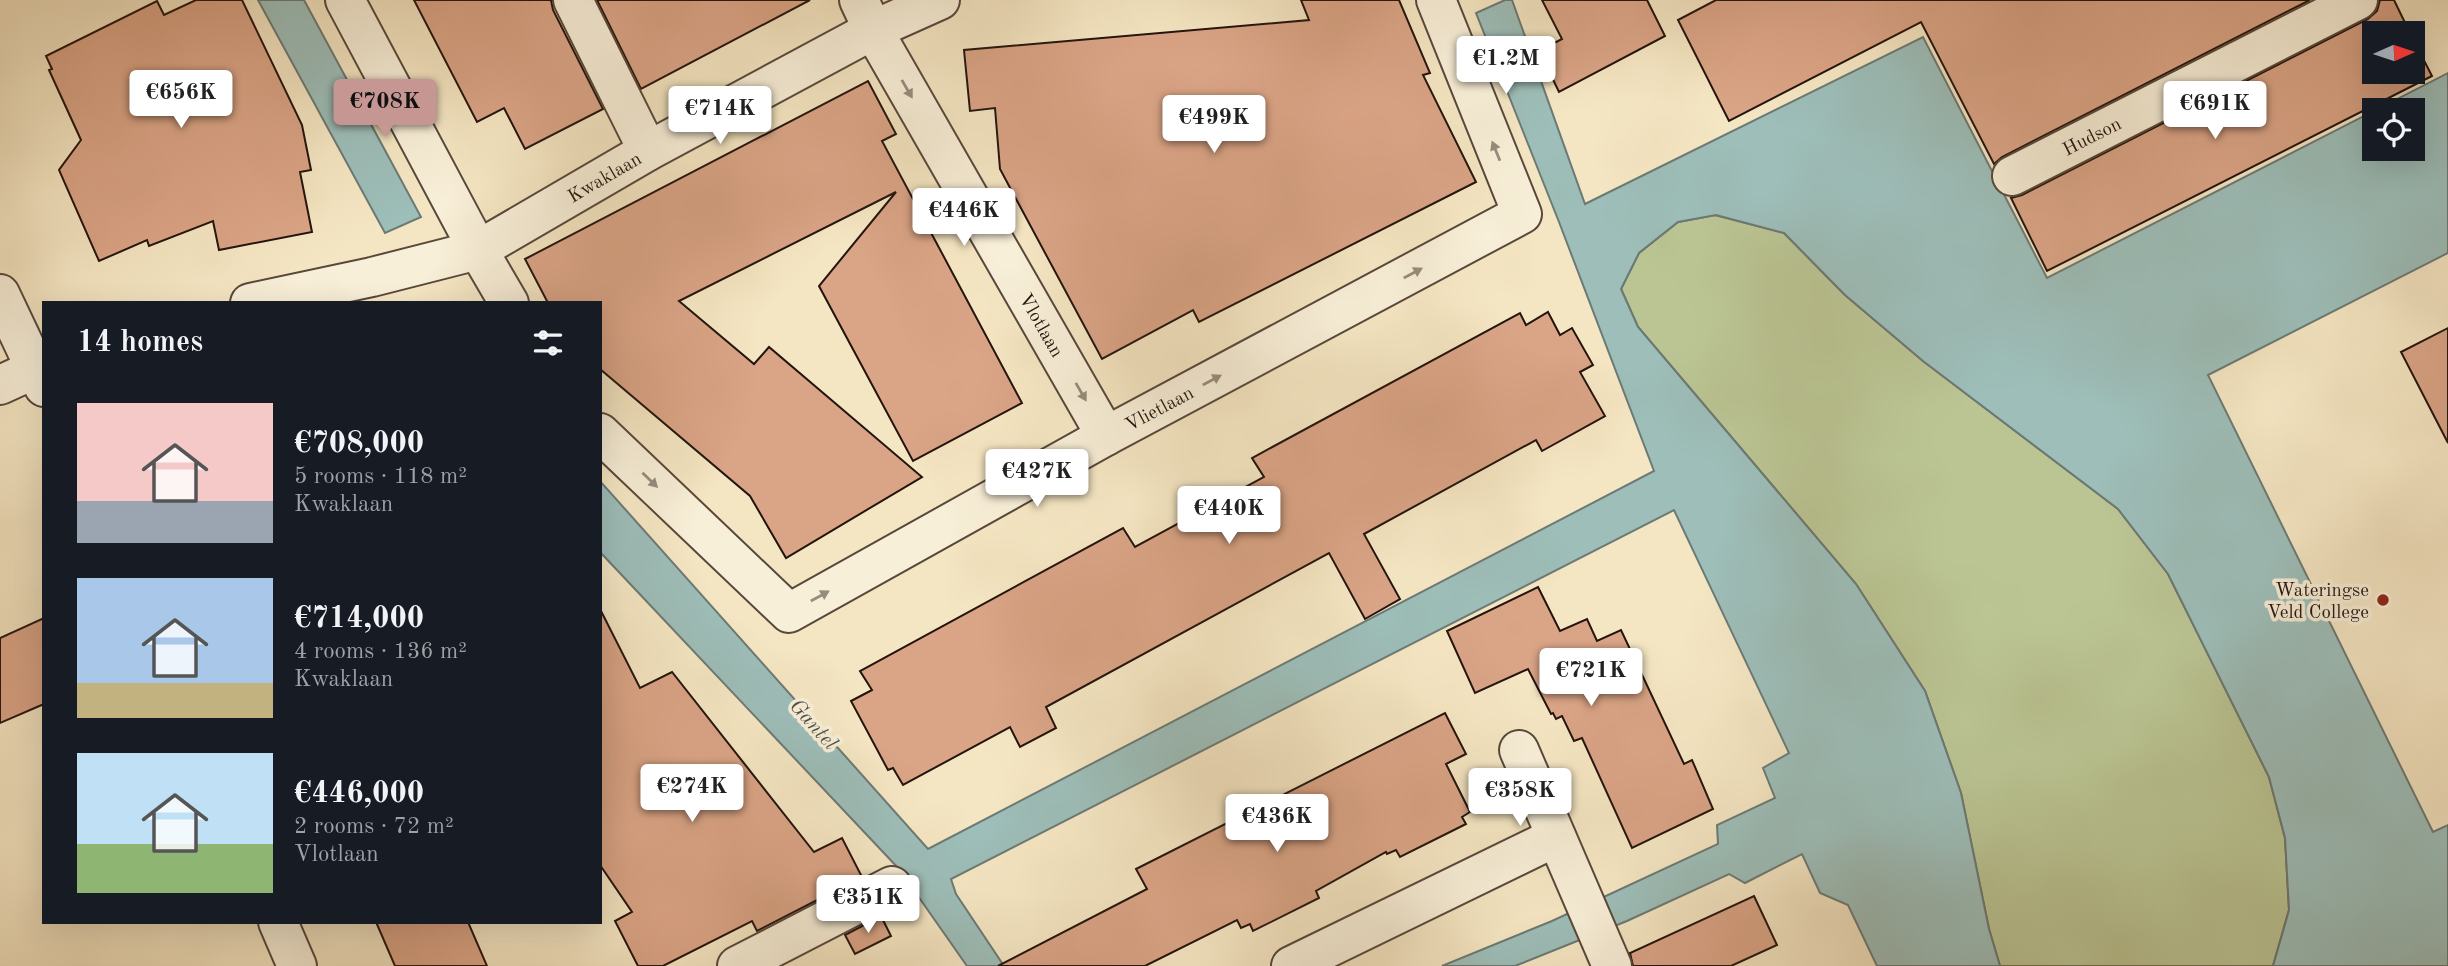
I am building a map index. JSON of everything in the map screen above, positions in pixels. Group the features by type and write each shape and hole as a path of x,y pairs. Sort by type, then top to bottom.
{"street":[{"path":"345,0 508,301"},
{"path":"573,0 648,151"},
{"name":"Kwaklaan","path":"259,301 372,277 478,250 648,151 866,15 940,0"},
{"name":"Vlietlaan","path":"602,435 789,613 1106,436 1522,214 1436,0"},
{"name":"Hudson","path":"2012,176 2358,0"},
{"name":"Vlotlaan","path":"866,15 1106,436"},
{"path":"0,294 41,373 0,385"},
{"path":"1519,750 1610,961"},
{"path":"1291,966 1556,837"},
{"path":"737,966 892,886"},
{"path":"279,924 297,966"}],"green space":[{"path":"1715,215 1784,233 1845,295 1923,361 2118,509 2168,574 2269,777 2285,838 2289,910 2273,966 2000,966 1989,929 1961,793 1925,691 1856,584 1638,327 1621,289 1639,253 1678,222"}],"water":[{"path":"258,0 304,0 421,217 385,233"},
{"name":"Gantel","path":"1505,0 1512,0 1585,204 1923,37 2047,278 2362,117 2362,161 2425,161 2425,98 2399,98 2448,73 2448,253 2208,375 2433,832 2448,825 2448,966 2273,966 2289,910 2285,838 2269,777 2168,574 2118,509 1923,361 1845,295 1784,233 1716,215 1678,222 1639,253 1621,289 1638,327 1856,584 1925,691 1961,793 1989,929 2000,966 1877,966 1848,905 1820,893 1802,854 1745,883 1729,874 1627,921 1515,966 1442,966 1552,921 1718,844 1717,825 1775,798 1763,768 1789,753 1674,510 951,879 956,894 1004,966 967,966 899,869 602,554 602,483 928,849 1654,471 1476,13"}],"building":[{"path":"196,0 242,0 302,125 311,170 300,172 312,232 219,250 213,221 149,246 147,240 99,261 59,170 81,140 49,70 52,69 46,56 157,1 164,15"},
{"path":"414,0 551,0 553,10 603,109 525,149 504,108 477,122"},
{"path":"597,0 810,0 641,89"},
{"path":"1301,0 1399,0 1430,73 1423,75 1476,182 1199,322 1193,310 1102,359 1000,169 995,108 970,111 964,50 1309,20"},
{"path":"1542,0 1647,0 1665,36 1559,92 1539,51 1562,39"},
{"path":"1716,0 2310,0 2002,157 1994,164 1921,22 1729,121 1678,20"},
{"path":"2380,0 2394,0 2404,21 2364,21 2377,11"},
{"path":"2362,22 2362,84 2416,84 2389,98 2362,98 2362,111 2047,271 2011,198 2022,195"},
{"path":"2426,64 2432,76 2426,79"},
{"path":"868,81 896,134 882,141 1022,403 913,461 819,286 896,192 679,301 754,364 769,347 922,477 786,558 750,496 602,371 602,301 547,301 525,259"},
{"path":"1548,312 1560,335 1572,328 1593,365 1580,372 1605,416 1542,451 1536,440 1364,534 1400,599 1365,619 1329,553 1046,707 1056,728 1020,747 1010,727 903,785 893,768 888,770 851,701 872,690 860,671 1123,528 1135,547 1264,477 1252,458 1520,313 1526,325"},
{"path":"2448,328 2448,443 2401,352"},
{"path":"1538,587 1560,631 1587,619 1597,641 1621,630 1684,764 1692,760 1713,809 1632,848 1582,738 1574,741 1562,716 1556,719 1553,713 1551,714 1528,669 1475,693 1447,631"},
{"path":"602,613 640,688 672,672 814,852 842,838 862,877 757,931 752,921 663,966 638,966 615,921 632,912 602,868"},
{"path":"42,619 42,705 0,723 0,638"},
{"path":"1445,713 1466,754 1446,764 1470,812 1462,817 1466,824 1400,857 1396,850 1387,854 1386,852 1316,891 1319,898 1253,931 1250,924 1241,928 1237,920 1145,966 998,966 1147,889 1136,869"},
{"path":"1754,896 1777,945 1731,966 1633,966 1630,953"},
{"path":"881,916 891,936 855,954 845,935"},
{"path":"377,924 469,924 487,966 395,966"}],"place":[{"name":"Wateringse Veld College","path":"2383,600"}]}
